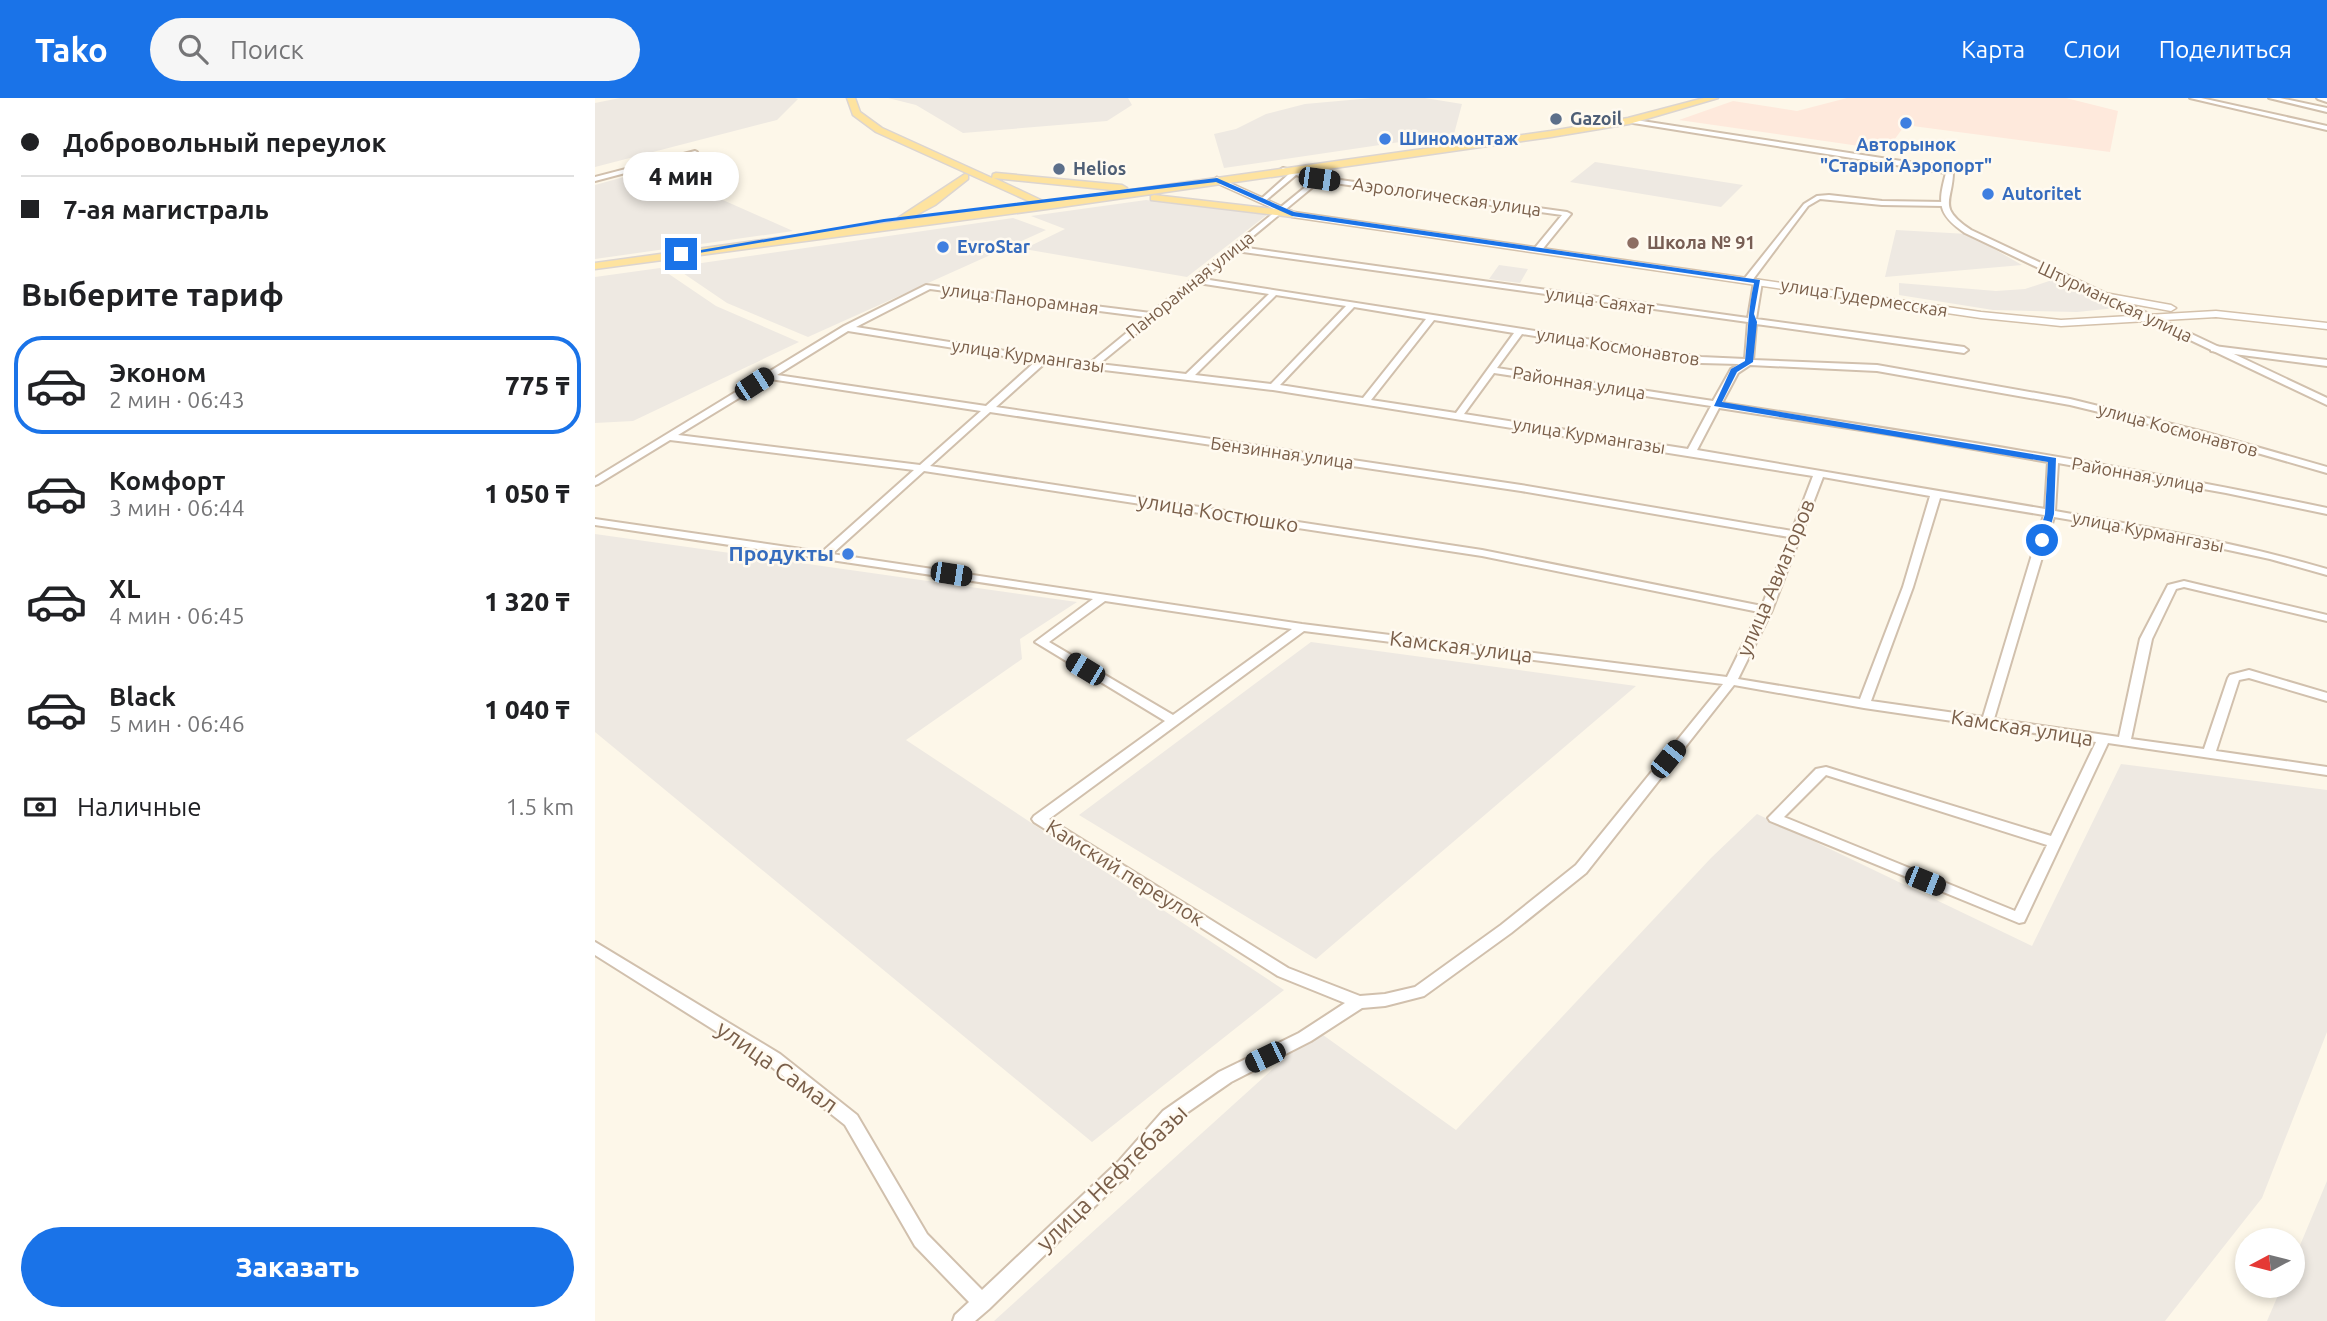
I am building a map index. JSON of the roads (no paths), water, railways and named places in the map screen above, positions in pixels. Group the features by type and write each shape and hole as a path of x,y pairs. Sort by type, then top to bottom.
{"main road":[{"path":"842,98 842,110 850,120 869,132 1036,204"},
{"path":"851,98 853,109 860,118 971,175 1132,189"},
{"path":"755,243 799,233 903,218 1102,198 1629,121 1714,98"},
{"path":"903,218 931,203 971,175"},
{"path":"595,267 1132,189 1217,180 1262,200 1279,211"},
{"path":"1102,198 1179,199 1292,214"},
{"name":"улица Гудермесская","path":"1292,214 1982,315 2061,323 2144,316 2219,314"},
{"path":"2099,295 2132,303 2327,326"}],"street":[{"path":"2193,98 2327,128"},
{"path":"2272,98 2327,110"},
{"path":"2320,98 2327,100"},
{"path":"1629,121 1950,171 1944,204 1882,204 1819,197 1806,205 1753,281 1749,362 1734,371 1691,452"},
{"path":"595,179 695,153"},
{"name":"Аэрологическая улица","path":"1283,170 1319,179 1567,214 1538,249"},
{"path":"1262,200 1294,173"},
{"name":"Панорамная улица","path":"1093,365 1319,179"},
{"name":"Штурманская улица","path":"1944,204 1948,214 1961,227 2327,402"},
{"name":"улица Саяхат","path":"1236,249 1964,350"},
{"name":"улица Космонавтов","path":"1196,281 1701,360 1877,368 2070,402 2201,434 2327,470"},
{"name":"улица Панорамная","path":"847,328 929,287 1153,316"},
{"path":"1189,376 1274,293"},
{"path":"1273,387 1352,305"},
{"path":"1365,401 1431,318"},
{"path":"595,482 847,328"},
{"name":"улица Курмангазы","path":"847,328 1043,360 1273,387 1691,452 2159,532 2272,556 2327,572"},
{"path":"1459,415 1519,332"},
{"path":"2214,349 2327,363"},
{"path":"825,555 1043,360"},
{"name":"Районная улица","path":"1493,370 2053,460 2226,490 2327,511"},
{"name":"Бензинная улица","path":"767,376 1521,488 1796,535"},
{"name":"улица Костюшко","path":"667,437 921,468 1482,553 1766,610"},
{"path":"1987,723 2050,514 2053,460"},
{"name":"улица Авиаторов","path":"1731,681 1766,610 1819,474"},
{"path":"1864,704 1908,587 1936,494"},
{"name":"Камская улица","path":"595,522 1301,627 1731,681 1987,723 2327,771"},
{"path":"2124,743 2146,639 2172,587 2184,584 2327,618"},
{"path":"1103,597 1041,642 1174,721"},
{"name":"Камский переулок","path":"1301,627 1039,819 1283,972 1359,1002"},
{"path":"2208,755 2237,675 2249,674 2327,697"},
{"name":"улица Нефтебазы","path":"982,1303 1124,1167 1169,1116 1225,1077 1305,1037 1359,1002 1385,1000 1419,992 1506,929 1581,869 1731,681"},
{"path":"2056,843 1826,771 1821,772 1775,818 2019,918 2056,843 2103,740"},
{"name":"улица Самал","path":"595,948 774,1059 851,1120 921,1240 982,1303"},
{"path":"962,1321 982,1303"}],"place":[{"name":"Gazoil","path":"1556,119"},
{"name":"Авторынок \"Старый Аэропорт\"","path":"1906,123"},
{"name":"Шиномонтаж","path":"1385,139"},
{"name":"Helios","path":"1059,169"},
{"name":"Autoritet","path":"1988,194"},
{"name":"Школа № 91","path":"1633,243"},
{"name":"EvroStar","path":"943,247"},
{"name":"Продукты","path":"848,554"}]}
